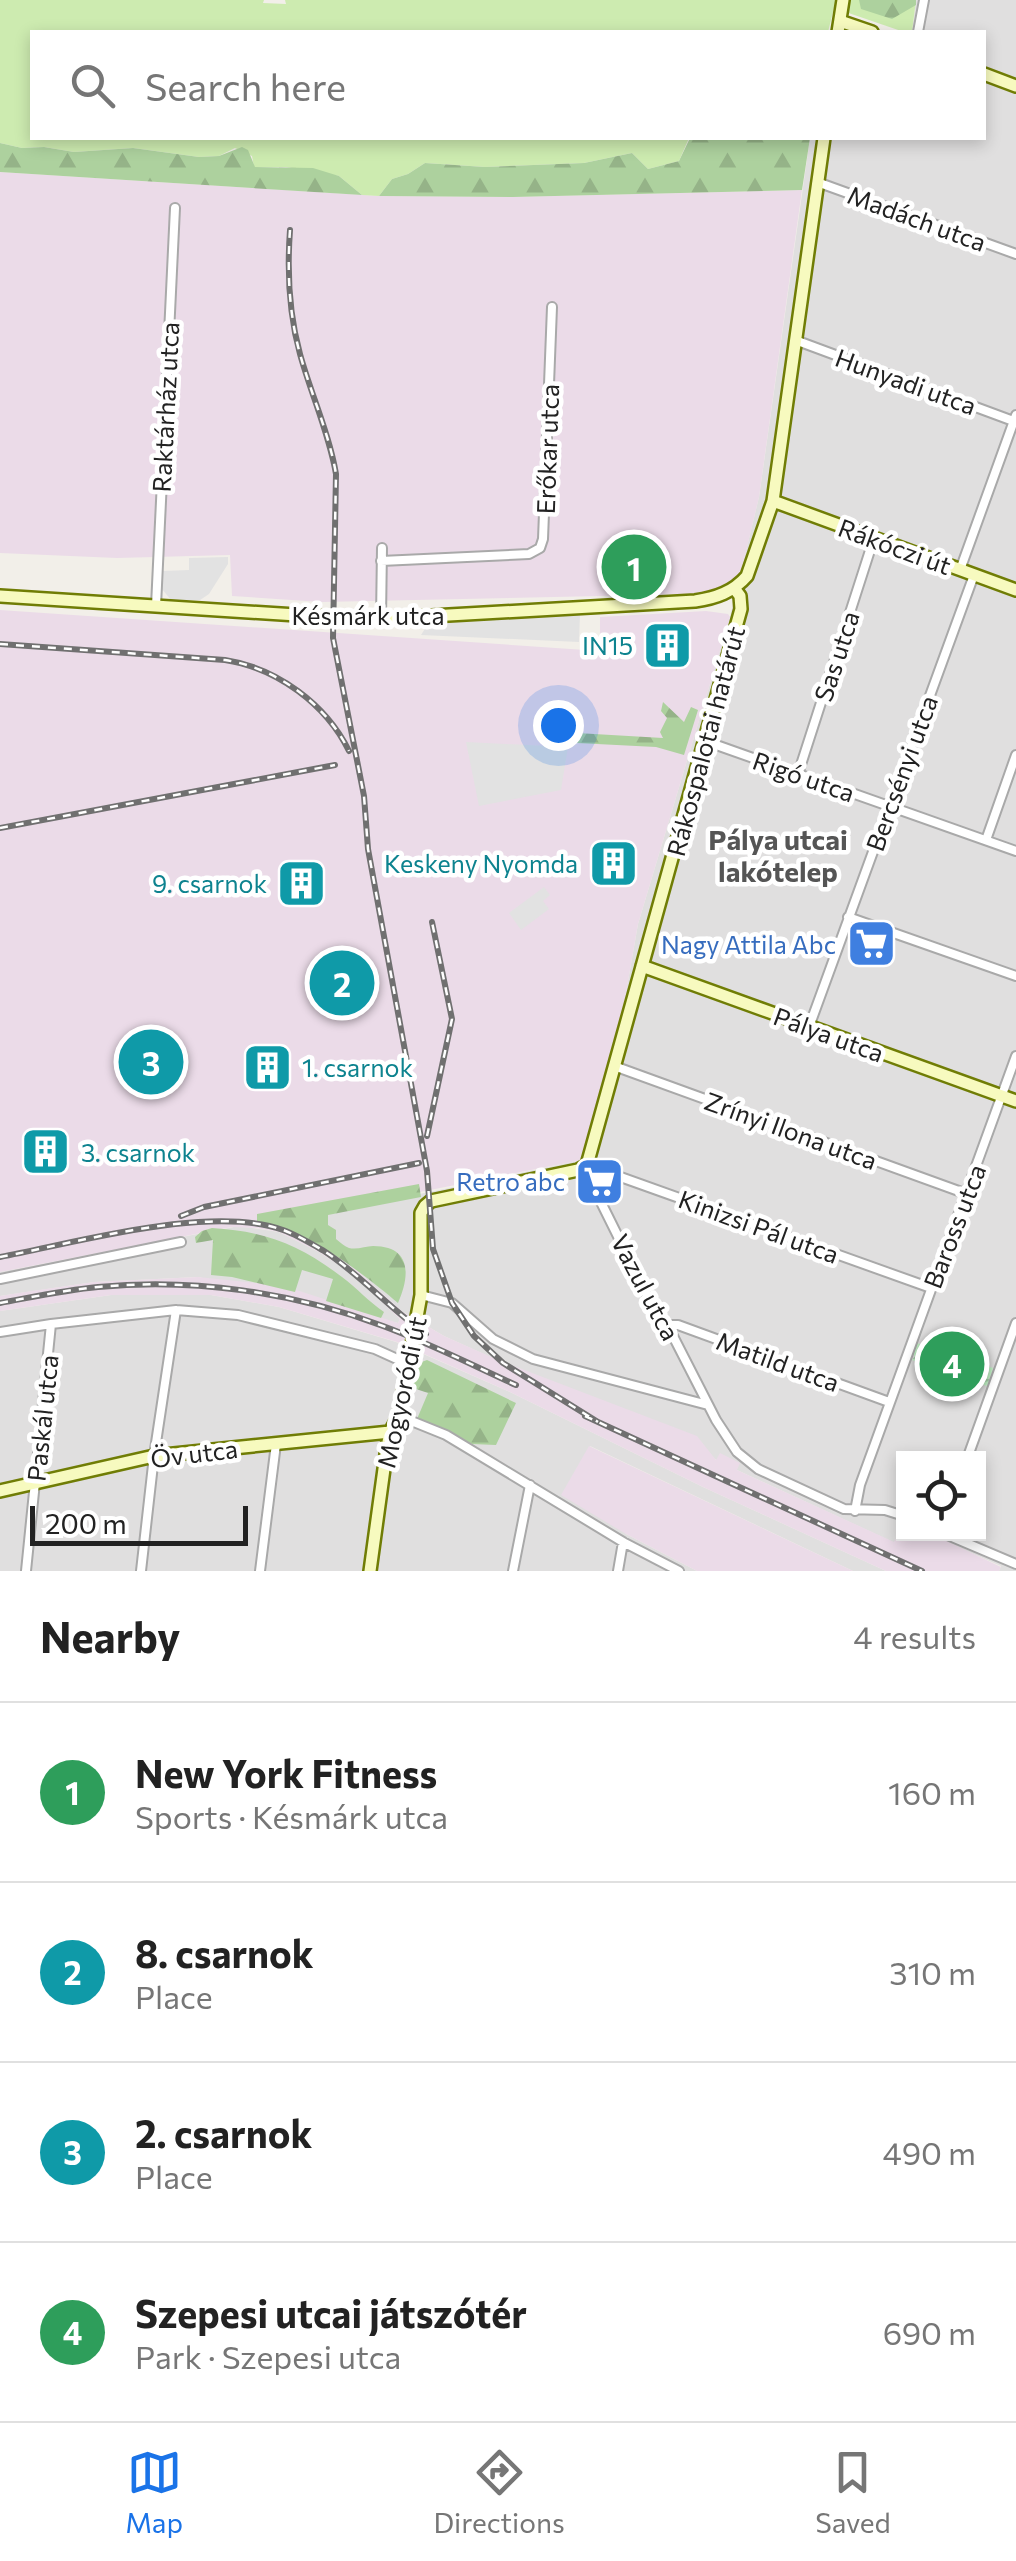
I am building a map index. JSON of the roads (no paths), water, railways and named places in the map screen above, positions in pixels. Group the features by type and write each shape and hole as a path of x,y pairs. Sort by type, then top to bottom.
{"street":[{"path":"839,27 843,0"},
{"path":"918,30 924,0"},
{"path":"986,75 1016,86"},
{"name":"Rákospalotai határút","path":"585,1166 741,609 740,596 734,588 747,576 773,501 824,140"},
{"name":"Madách utca","path":"817,182 1016,254"},
{"name":"Raktárház utca","path":"156,606 174,208"},
{"name":"Erőkar utca","path":"381,561 528,554 540,548 544,539 552,308"},
{"name":"Hunyadi utca","path":"795,340 1015,419"},
{"path":"960,570 1015,419"},
{"name":"Rákóczi út","path":"773,501 1016,590"},
{"name":"Sas utca","path":"798,774 874,538"},
{"path":"381,618 382,548"},
{"name":"Bercsényi utca","path":"808,1028 974,575"},
{"name":"Késmárk utca","path":"0,596 307,617 381,618 695,601 734,588"},
{"name":"Rigó utca","path":"705,742 1016,850"},
{"path":"986,840 1016,755"},
{"path":"848,917 1016,976"},
{"name":"Pálya utca","path":"642,966 1016,1101"},
{"name":"Baross utca","path":"855,1511 860,1485 1016,1056"},
{"name":"Zrínyi Ilona utca","path":"614,1066 967,1194"},
{"name":"Mogyoródi út","path":"370,1571 390,1432 399,1416 421,1294 421,1213 430,1201 585,1166"},
{"name":"Kinizsi Pál utca","path":"585,1166 931,1288"},
{"name":"Vazul utca","path":"585,1166 652,1305 729,1442 751,1464 844,1509 896,1513"},
{"path":"0,1280 181,1242"},
{"path":"421,1294 452,1303 493,1339 533,1359 708,1406"},
{"path":"141,1571 176,1310"},
{"path":"0,1332 176,1310 238,1315 375,1349 408,1364"},
{"path":"970,1451 1016,1323"},
{"name":"Paskál utca","path":"26,1571 51,1324"},
{"name":"Matild utca","path":"666,1325 678,1324 890,1402"},
{"path":"399,1416 446,1435 623,1542 679,1571"},
{"name":"Öv utca","path":"0,1491 154,1456 390,1432"},
{"path":"260,1571 276,1444"},
{"path":"514,1571 530,1486"},
{"path":"962,1541 1016,1564"},
{"path":"618,1571 623,1542"}],"railway":[{"path":"290,230 293,324 336,474 333,638 364,796 368,849 427,1171 433,1249 452,1303 474,1336 503,1363 598,1422"},
{"path":"0,644 244,664 298,691 327,718 349,751"},
{"path":"0,828 335,765"},
{"path":"427,1136 452,1019 432,922"},
{"path":"181,1216 204,1207 419,1163"},
{"path":"0,1257 143,1228 219,1221 253,1223 288,1232 324,1251 426,1334"},
{"path":"0,1303 73,1290 134,1285 243,1290 349,1314 516,1385"},
{"path":"585,1416 922,1571"}],"place":[{"name":"New York Fitness","path":"634,567"},
{"name":"IN15","path":"668,645"},
{"name":"Keskeny Nyomda","path":"613,863"},
{"name":"9. csarnok","path":"302,883"},
{"name":"Nagy Attila Abc","path":"871,944"},
{"name":"8. csarnok","path":"342,983"},
{"name":"2. csarnok","path":"151,1062"},
{"name":"1. csarnok","path":"267,1067"},
{"name":"3. csarnok","path":"46,1152"},
{"name":"Retro abc","path":"600,1181"},
{"name":"Szepesi utcai játszótér","path":"952,1364"}],"district":[{"name":"Pálya utcai lakótelep","path":"778,855"}]}
